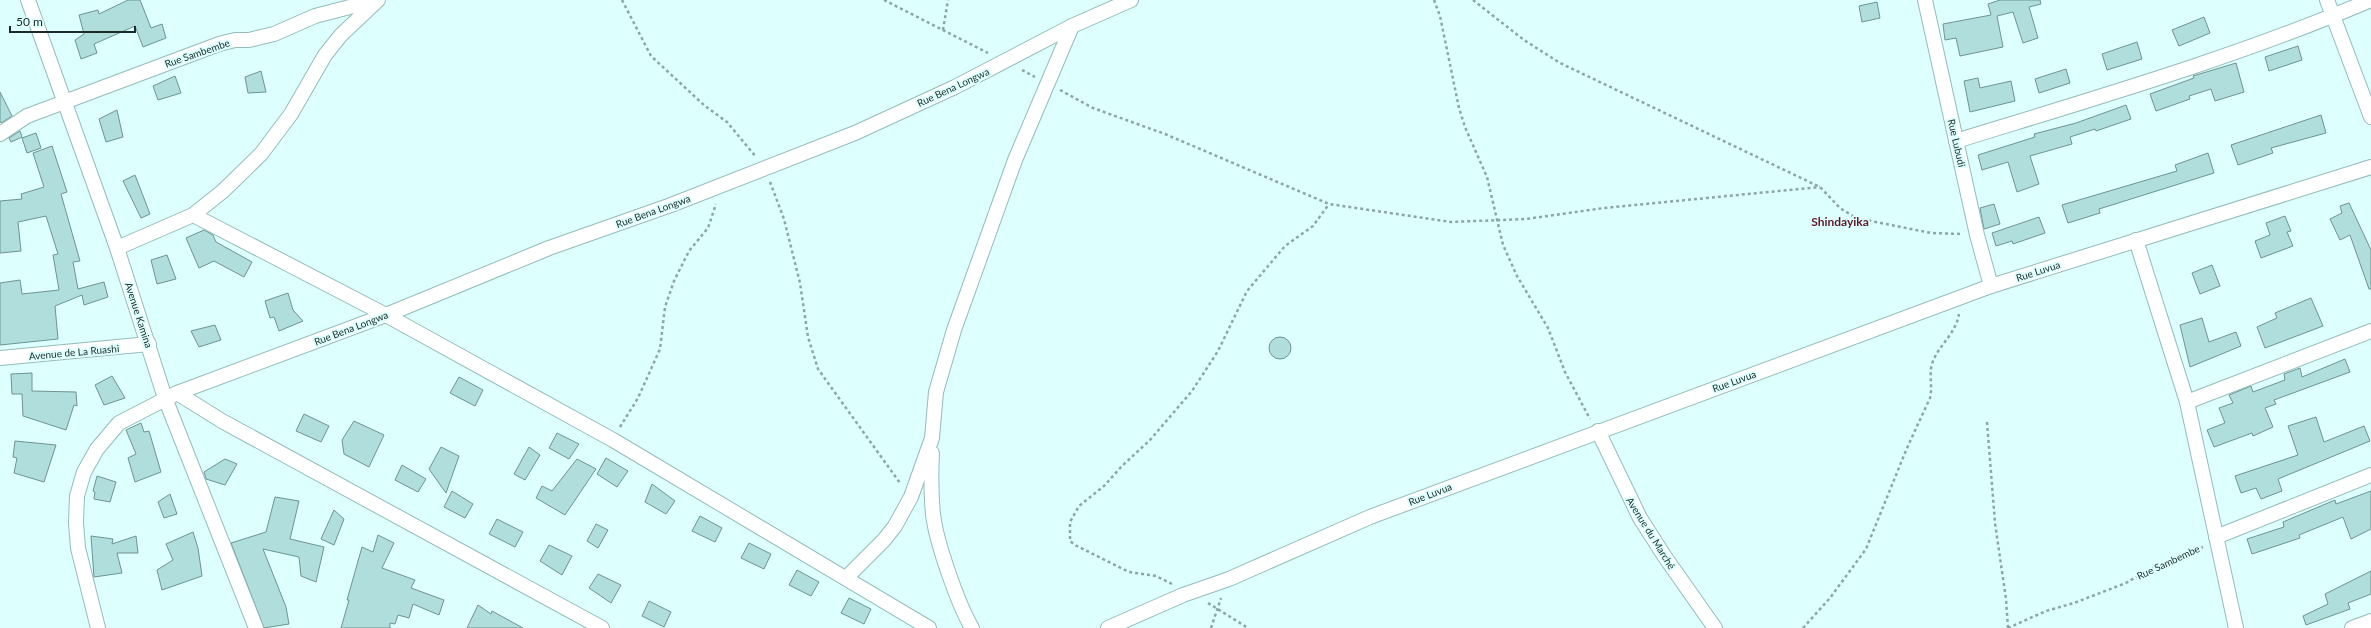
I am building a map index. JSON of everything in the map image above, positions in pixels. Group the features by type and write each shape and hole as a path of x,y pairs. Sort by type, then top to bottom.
{"street":[{"name":"Avenue Kamina","path":"28,0 65,101 149,344 171,395 256,628"},
{"name":"Rue Sambembe","path":"0,134 27,116 219,44 235,40 249,40 274,34 316,16 377,0"},
{"path":"116,248 192,215 223,192 261,154 291,114 325,55 341,35 377,0"},
{"name":"Rue Bena Longwa","path":"98,628 78,548 76,523 77,496 84,472 97,449 119,423 171,395 386,315 549,248 722,186 855,133 1006,62 1072,26 1131,0"},
{"path":"2328,0 2371,117"},
{"path":"1956,141 2143,84 2333,16 2371,0"},
{"name":"Rue Lubudi","path":"1928,1 1956,141 1977,235 1991,286"},
{"path":"972,628 955,590 933,516 930,484 936,392 954,330 1015,160 1072,26"},
{"name":"Rue Luvua","path":"1108,628 1183,595 1229,579 1370,517 1991,286 2371,167"},
{"path":"192,215 386,315 613,440 930,628"},
{"path":"2136,240 2187,402 2236,628"},
{"path":"2187,402 2371,331"},
{"name":"Avenue de La Ruashi","path":"0,358 149,344"},
{"path":"171,395 222,421 602,628"},
{"name":"Avenue du Marché","path":"1598,431 1640,518 1665,557 1715,628"},
{"path":"846,578 884,540 895,526 911,498 932,438"},
{"path":"2216,538 2371,475"},
{"path":"2352,628 2371,621"}],"path":[{"path":"622,0 651,56 700,101 727,122 764,168 784,219 800,283 808,337 818,369 826,383 854,418 885,464 911,498"},
{"path":"884,0 1093,108 1165,134 1329,204 1451,222 1496,221 1611,207 1820,187"},
{"path":"943,30 948,0"},
{"path":"1434,0 1440,16 1459,108 1465,127 1487,177 1496,221 1503,245 1517,276 1548,328 1565,372 1598,431"},
{"path":"1473,0 1524,40 1560,63 1820,187 1840,208 1856,218 1931,233 1977,235"},
{"path":"613,440 638,398 660,349 665,307 674,280 689,251 708,228 722,186"},
{"path":"1248,628 1202,600 1183,595 1174,585 1165,580 1129,572 1075,545 1070,541 1070,522 1079,506 1104,486 1122,466 1150,440 1192,391 1218,351 1247,291 1285,246 1313,226 1329,204"},
{"path":"1803,628 1850,571 1873,536 1884,502 1930,398 1932,387 1930,372 1933,360 1955,329 1964,296"},
{"path":"1987,422 1995,523 2006,599 2008,628"},
{"name":"Rue Sambembe","path":"2008,628 2046,611 2074,603 2126,583 2146,571 2200,549 2216,538"},
{"path":"1211,628 1217,608 1229,579"}],"building":[{"path":"128,0 140,0 151,28 162,24 166,38 143,47 135,26 94,44 97,53 81,59 75,40 84,34 79,15 98,10 99,14"},
{"path":"2000,0 2040,0 2041,4 2029,7 2038,38 2023,43 2013,12 1997,16 2003,47 1960,56 1956,38 1945,40 1943,24 1991,15 1988,4"},
{"path":"1877,2 1880,18 1862,22 1859,6"},
{"path":"2204,17 2210,33 2179,46 2172,30"},
{"path":"2137,42 2142,59 2107,70 2102,54"},
{"path":"2298,46 2302,60 2269,71 2265,57"},
{"path":"2236,63 2244,92 2215,101 2211,89 2189,96 2190,99 2156,111 2150,94 2194,78 2193,76"},
{"path":"2066,69 2070,83 2039,93 2035,79"},
{"path":"261,71 266,92 248,93 245,77"},
{"path":"175,76 181,93 158,100 153,86"},
{"path":"1978,78 1980,88 2011,81 2015,101 1970,112 1964,81"},
{"path":"0,92 12,116 1,123 0,121"},
{"path":"2126,105 2131,119 2096,131 2095,129 2070,137 2072,144 2030,156 2039,184 2017,192 2008,162 1982,170 1978,155 2035,137 2034,134 2076,123"},
{"path":"117,110 123,137 106,142 99,119"},
{"path":"2321,115 2326,133 2271,148 2273,153 2238,165 2231,145"},
{"path":"20,131 22,137 11,142 9,138"},
{"path":"36,133 41,148 27,153 22,138"},
{"path":"52,146 67,192 61,194 80,261 73,262 78,289 104,282 108,297 84,305 82,295 55,306 58,339 0,345 0,283 20,280 22,294 59,290 53,255 58,254 46,216 18,222 21,251 0,253 0,201 22,199 21,194 44,187 33,153"},
{"path":"2208,153 2214,173 2099,209 2100,213 2068,223 2062,205 2177,171 2175,165"},
{"path":"135,175 150,214 141,218 123,181"},
{"path":"2349,203 2371,250 2371,289 2369,289 2350,235 2340,240 2330,219 2342,213 2340,206"},
{"path":"1994,204 2000,224 1984,229 1980,208"},
{"path":"2285,216 2291,231 2287,232 2293,246 2261,258 2255,241 2270,235 2266,223"},
{"path":"2039,217 2045,233 2013,244 2012,241 1996,246 1992,233"},
{"path":"204,230 213,235 216,242 252,262 244,277 214,261 199,268 186,238"},
{"path":"167,255 176,279 157,284 151,260"},
{"path":"2212,265 2220,286 2200,294 2192,273"},
{"path":"288,293 293,310 303,321 279,331 274,317 270,318 265,301"},
{"path":"2311,298 2323,326 2265,348 2257,327 2277,318 2275,313"},
{"path":"2202,318 2209,342 2236,332 2241,346 2190,367 2180,325"},
{"path":"215,325 221,340 199,347 191,331"},
{"path":"1280,337 1288,340 1291,348 1288,356 1280,359 1272,356 1269,348 1272,340"},
{"path":"2345,359 2350,372 2274,400 2276,404 2265,408 2273,427 2253,436 2252,433 2214,447 2207,430 2225,423 2219,408 2233,403 2229,395 2251,386 2253,392 2285,380 2284,374 2300,368 2302,377"},
{"path":"32,373 32,391 76,392 77,406 74,405 66,430 23,416 22,394 12,394 11,374"},
{"path":"112,376 125,398 104,405 95,385"},
{"path":"459,377 483,390 475,406 450,393"},
{"path":"304,414 329,426 321,442 296,431"},
{"path":"2316,417 2324,442 2364,426 2370,441 2278,479 2282,491 2261,499 2256,488 2241,493 2235,476 2298,455 2288,426"},
{"path":"354,421 384,435 369,467 344,454 342,440"},
{"path":"141,423 144,432 149,431 161,472 135,482 128,458 136,454 126,430"},
{"path":"557,433 579,444 569,459 549,448"},
{"path":"15,441 56,445 44,482 14,473 17,458 13,457"},
{"path":"441,447 459,456 446,493 429,469"},
{"path":"529,447 540,455 525,480 514,474"},
{"path":"606,458 628,471 617,487 597,474"},
{"path":"225,459 237,464 225,485 206,479 204,472"},
{"path":"577,459 596,469 565,515 536,498 542,486 552,491"},
{"path":"402,465 426,479 418,492 395,480"},
{"path":"97,476 116,482 110,502 94,499 95,492 93,491"},
{"path":"652,484 675,501 666,514 645,502"},
{"path":"452,491 473,504 465,518 444,507"},
{"path":"2371,491 2371,529 2351,539 2343,517 2299,535 2300,538 2252,554 2247,539 2284,527 2283,522 2335,500 2336,504"},
{"path":"170,494 177,514 164,518 158,502"},
{"path":"275,497 299,501 290,539 324,547 316,582 301,576 299,557 263,549 286,607 289,624 264,628 231,543 266,532"},
{"path":"334,510 344,519 334,545 321,539"},
{"path":"700,516 722,528 715,542 692,531"},
{"path":"497,519 523,532 515,547 489,534"},
{"path":"596,524 608,530 598,548 587,541"},
{"path":"193,532 198,548 202,576 162,590 157,570 173,560 166,544"},
{"path":"378,535 394,543 382,568 415,580 411,588 444,600 439,615 413,604 409,618 398,615 395,624 390,623 390,628 341,628 349,600 347,600 362,547 373,552"},
{"path":"91,536 113,539 112,544 136,536 138,553 117,553 122,573 94,577"},
{"path":"749,543 771,554 764,569 741,558"},
{"path":"549,545 572,556 562,575 540,561"},
{"path":"797,570 819,582 811,596 789,585"},
{"path":"2371,571 2371,594 2348,603 2350,609 2306,625 2303,616 2328,604 2325,594"},
{"path":"598,574 621,585 611,603 589,588"},
{"path":"849,598 871,609 864,624 841,613"},
{"path":"649,601 671,612 664,627 642,616"},
{"path":"478,605 491,614 492,611 523,628 467,628"}],"district":[{"name":"Shindayika","path":"1840,221"}]}
